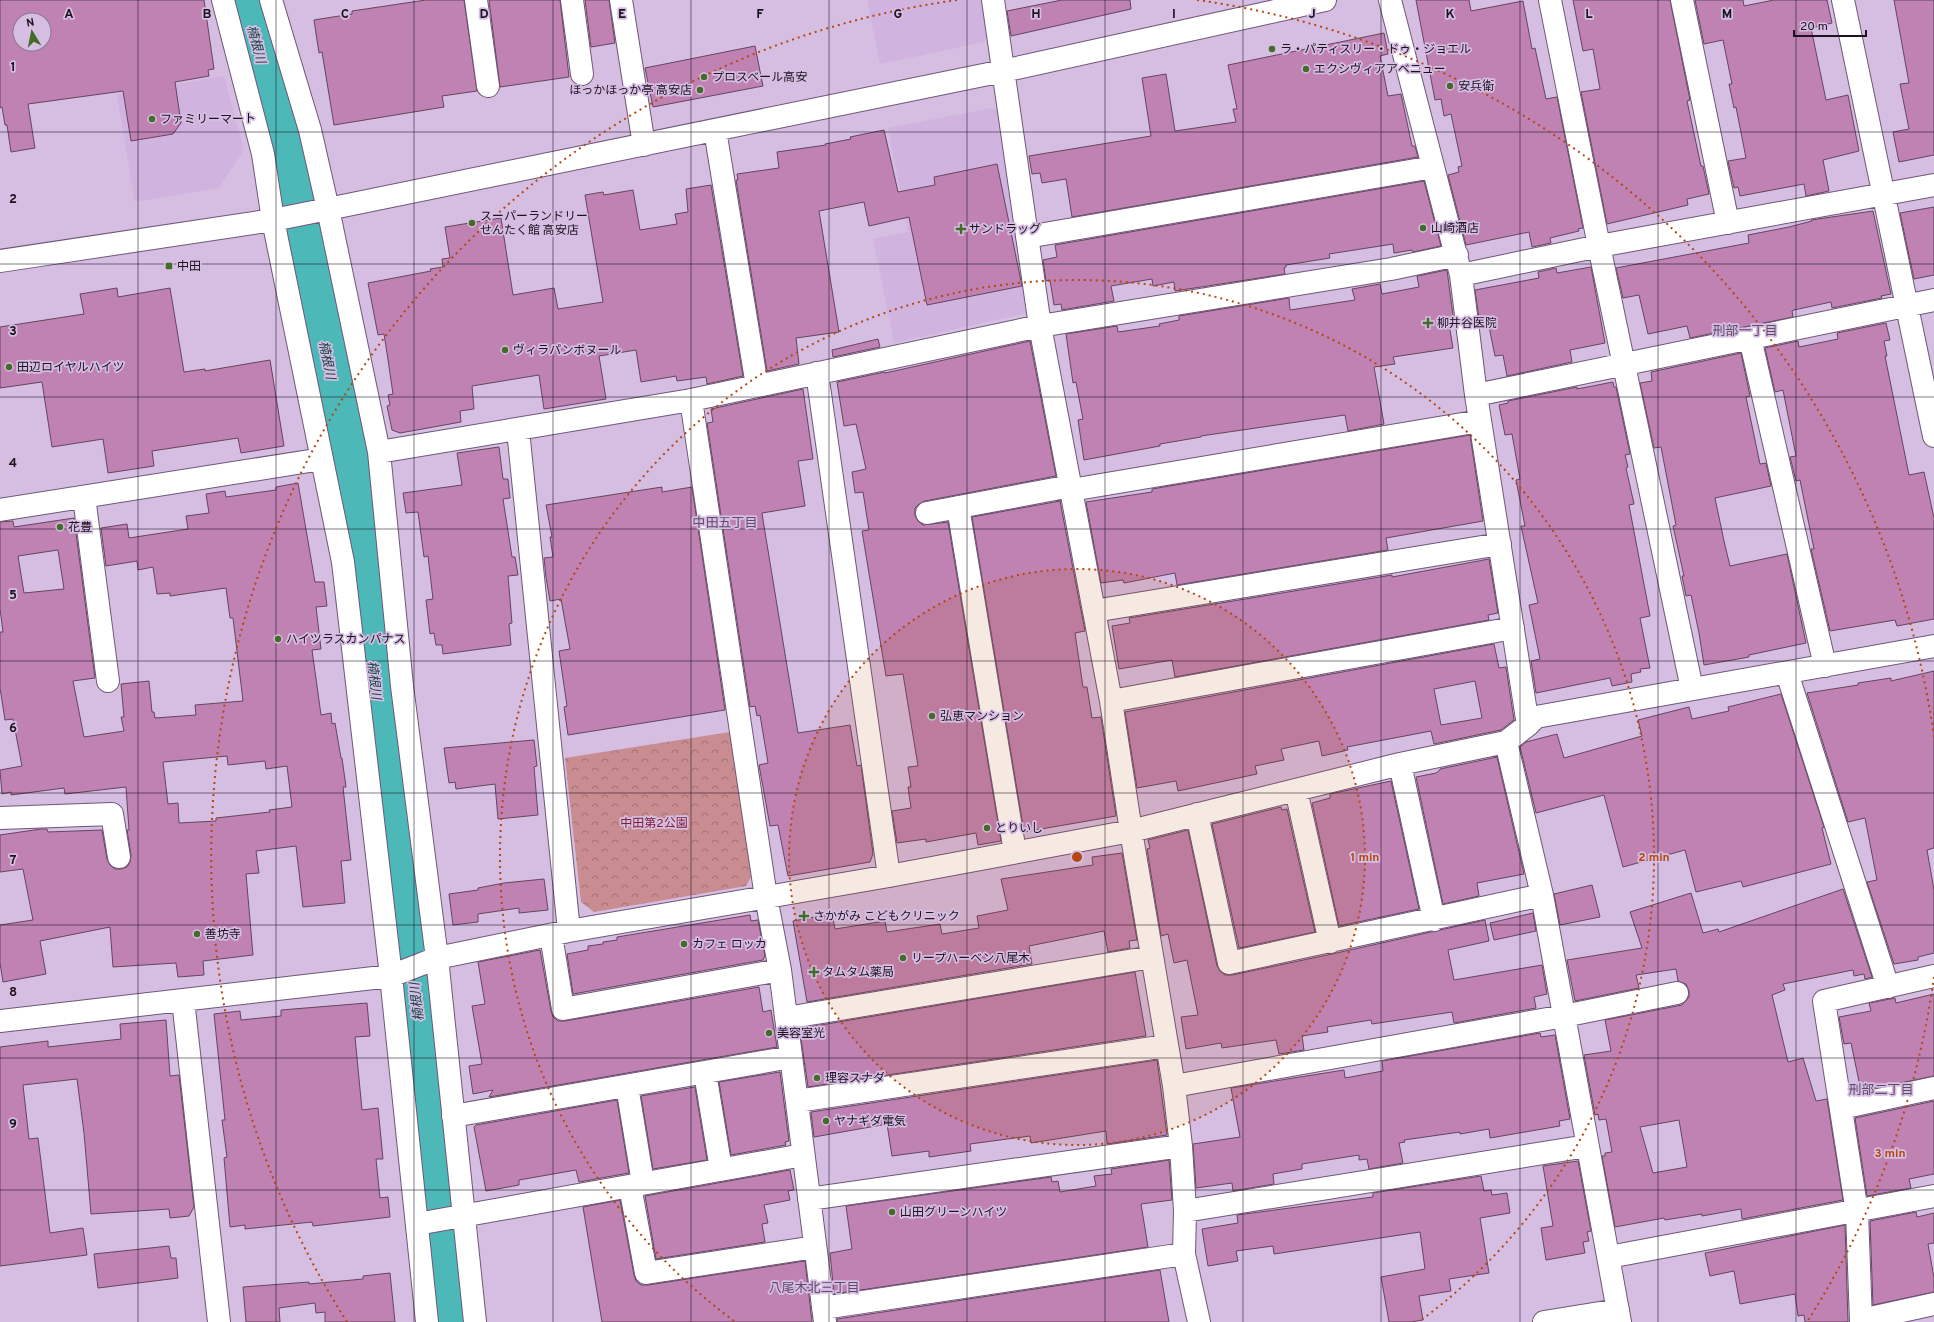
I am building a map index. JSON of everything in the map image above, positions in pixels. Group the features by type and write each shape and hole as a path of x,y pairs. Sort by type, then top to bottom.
{"street":[{"path":"223,0 263,154 300,214 379,452 402,686 437,958 453,1116 457,1216 475,1322"},
{"path":"271,0 310,130 300,214 322,459 343,562 391,976 422,1223 427,1322"},
{"path":"476,0 488,86"},
{"path":"572,0 582,74"},
{"path":"621,0 644,145"},
{"path":"994,0 1040,326 1111,701 1166,1046 1174,1086 1181,1146 1185,1211 1184,1254 1199,1322"},
{"path":"0,261 300,214 1003,71 1325,0"},
{"path":"1390,0 1459,265 1476,395 1528,725"},
{"path":"1550,0 1599,246 1692,689"},
{"path":"1682,0 1728,223"},
{"path":"1844,0 1906,305 1933,423"},
{"path":"715,130 757,386"},
{"path":"1027,237 1433,167"},
{"path":"379,452 692,400 1040,326 1391,269 1459,265 1599,246 1934,185"},
{"path":"1476,395 1934,300"},
{"path":"1750,338 1825,666"},
{"path":"817,373 889,876"},
{"path":"692,400 766,896 780,970 824,1315 1184,1254"},
{"path":"927,512 1480,421"},
{"path":"518,430 560,933 563,1009 780,970"},
{"path":"0,510 322,459"},
{"path":"84,497 108,681"},
{"path":"958,507 1015,852"},
{"path":"1094,611 1500,544"},
{"path":"1111,701 1513,628"},
{"path":"0,1021 391,976 437,958 560,933 766,896 889,876 1131,831 1400,764 1506,742 1528,725 1536,716 1934,646"},
{"path":"1787,673 1888,987"},
{"path":"1506,742 1542,895 1619,1316 1544,1322"},
{"path":"1400,764 1434,920"},
{"path":"1296,790 1330,942"},
{"path":"0,818 112,814 119,857"},
{"path":"1197,814 1229,963 1434,920 1542,895"},
{"path":"786,1018 1152,957"},
{"path":"1934,976 1824,1001 1857,1212 1861,1321 1934,1304"},
{"path":"1174,1086 1564,1016 1677,993"},
{"path":"183,1000 219,1322"},
{"path":"797,1101 1166,1046"},
{"path":"453,1116 791,1057"},
{"path":"705,1072 721,1169"},
{"path":"627,1086 646,1273 815,1247"},
{"path":"1841,1108 1934,1088"},
{"path":"809,1200 1181,1146"},
{"path":"1185,1211 1587,1146"},
{"path":"422,1223 803,1155"},
{"path":"1609,1257 1857,1212 1934,1196"}],"shaded area":[{"path":"867,0 985,0 989,34 984,42 880,64"},
{"path":"224,76 244,151 218,188 135,202 117,94"},
{"path":"992,108 1002,113 1031,305 1026,313 894,343 873,239 908,232 888,128"}],"green space":[{"name":"中田第2公園","path":"730,732 754,872 746,886 594,912 581,902 565,758"}],"building":[{"path":"0,0 204,0 214,69 208,70 209,76 175,82 181,123 173,134 131,141 123,91 28,104 35,148 11,152 7,125 5,125 2,107 0,108"},
{"path":"426,0 464,0 477,91 442,96 444,107 334,125 322,52 319,53 314,20 352,14 352,11"},
{"path":"489,0 560,0 569,77 500,87"},
{"path":"585,0 609,0 615,43 591,47"},
{"path":"1062,0 1130,0 1131,9 1011,36 1007,11"},
{"path":"1416,0 1469,0 1471,11 1523,1 1532,49 1535,48 1546,99 1557,97 1583,228 1578,229 1579,231 1550,238 1551,243 1532,247 1529,232 1466,245 1448,175 1459,172 1458,167 1462,166 1451,114 1444,116 1441,99 1435,100"},
{"path":"1573,0 1670,0 1690,100 1687,101 1701,166 1703,166 1709,194 1687,199 1688,205 1607,224 1581,92 1600,89 1593,49 1583,51"},
{"path":"1695,0 1743,0 1744,6 1774,0 1827,0 1832,23 1811,28 1826,100 1848,95 1859,151 1823,160 1829,191 1806,196 1804,184 1740,196 1738,187 1734,188 1728,161 1746,158 1736,107 1734,108 1729,84 1732,84 1723,40 1704,44"},
{"path":"1894,0 1934,0 1934,155 1899,162 1893,132 1909,129 1900,84 1909,83"},
{"path":"1384,33 1388,54 1380,56 1388,96 1401,94 1412,146 1415,146 1418,157 1072,217 1066,179 1042,183 1040,173 1032,174 1029,156 1151,136 1142,78 1166,74 1175,131 1236,122 1233,109 1237,109 1228,65"},
{"name":"プロスベール高安","path":"755,46 763,86 653,107 645,68"},
{"path":"884,130 898,192 935,185 934,177 997,164 1022,286 927,305 909,217 869,226 864,202 819,211 839,332 796,338 799,364 767,371 736,180 738,180 737,174 779,168 777,152 826,145 825,144 851,139 850,137"},
{"path":"1424,181 1441,246 1413,252 1412,250 1394,253 1393,244 1329,254 1330,258 1286,265 1284,268 1285,274 1175,291 1174,282 1153,286 1152,279 1111,286 1114,301 1062,310 1061,304 1054,305 1050,280 1046,281 1043,260 1057,257 1055,245"},
{"path":"711,185 743,376 707,384 706,377 677,381 676,376 641,382 636,350 599,356 606,399 544,409 539,375 472,386 474,409 460,411 461,422 400,433 392,430 387,406 390,405 388,395 393,394 384,334 378,335 368,283 431,271 430,269 443,267 442,259 450,258 445,227 501,218 513,295 554,288 558,309 603,302 585,195 603,192 604,195 633,190 640,230 677,224 675,214 688,212 686,189"},
{"path":"1934,207 1934,275 1914,279 1900,213"},
{"path":"1873,211 1891,294 1881,296 1882,298 1832,308 1831,302 1794,310 1792,311 1793,317 1690,338 1687,326 1648,334 1639,295 1623,298 1616,268 1749,243 1748,235 1789,227 1812,221 1811,220"},
{"path":"1591,267 1605,343 1570,350 1572,362 1507,376 1503,355 1495,356 1487,317 1479,318 1475,290 1539,278 1538,272 1556,268 1557,273"},
{"path":"1447,270 1454,323 1449,324 1453,348 1393,357 1395,364 1374,367 1384,424 1348,431 1345,415 1201,436 1160,444 1160,446 1084,460 1078,420 1083,419 1076,382 1073,383 1066,334 1117,326 1118,332 1160,326 1159,324 1179,320 1179,316 1289,298 1290,310 1355,300 1352,289 1380,284 1382,294 1419,287 1417,276"},
{"path":"117,288 118,297 170,288 184,372 205,369 205,371 270,360 284,446 241,453 238,438 152,451 154,466 108,473 103,439 52,447 42,382 0,388 0,327 84,314 80,294"},
{"path":"1886,323 1890,340 1884,341 1887,356 1885,356 1909,475 1924,472 1934,518 1934,619 1897,626 1895,620 1830,631 1811,549 1814,549 1800,480 1796,481 1790,457 1796,456 1783,390 1775,392 1765,348 1798,341 1799,347 1838,339 1837,333"},
{"path":"878,339 880,347 833,357 832,350"},
{"path":"1030,341 1056,476 925,501 915,508 915,515 918,521 923,525 948,522 1001,841 978,845 976,833 926,842 926,839 897,843 892,811 911,808 908,787 911,787 908,767 918,766 903,674 886,676 862,531 869,530 863,492 855,493 852,472 866,469 856,424 844,426 837,382"},
{"path":"1741,353 1750,396 1746,397 1760,464 1766,463 1771,486 1715,498 1724,541 1730,566 1787,554 1806,643 1749,655 1749,657 1704,665 1691,595 1686,596 1682,576 1684,576 1673,526 1676,525 1661,447 1654,448 1640,383 1652,381 1651,372"},
{"path":"1613,382 1614,387 1616,387 1630,454 1625,455 1628,467 1626,468 1634,504 1629,505 1650,616 1640,618 1650,668 1640,669 1641,672 1631,674 1632,682 1612,686 1610,678 1536,693 1531,661 1540,659 1529,605 1538,603 1521,526 1525,526 1516,480 1520,479 1512,434 1505,435 1499,405 1508,403 1508,401 1577,387 1577,389"},
{"path":"803,389 813,459 798,461 805,506 762,513 798,733 850,725 857,766 861,765 873,854 870,862 788,876 778,825 770,826 759,765 768,763 760,715 757,716 755,706 750,707 707,423 713,422 711,409"},
{"path":"1470,435 1483,521 1386,538 1388,550 1177,585 1175,573 1124,583 1123,580 1101,583 1086,502 1152,492 1152,489"},
{"path":"499,447 503,479 508,479 510,498 503,499 512,557 515,557 518,575 508,576 512,623 509,624 511,645 443,654 442,645 436,645 434,633 430,634 426,600 433,599 428,556 424,557 418,512 406,513 403,493 462,485 457,453"},
{"path":"298,483 315,582 324,582 327,606 316,607 321,649 312,650 321,715 331,713 332,724 335,723 346,787 343,787 351,860 341,861 345,903 303,907 296,846 256,851 259,873 246,874 253,955 203,961 204,975 178,977 176,963 113,967 110,927 40,941 46,974 3,982 0,963 0,925 33,920 23,869 0,872 0,835 41,829 47,829 48,832 102,830 107,859 110,865 115,869 127,867 130,862 131,855 127,830 129,830 126,787 65,794 64,788 11,795 11,792 2,794 0,770 22,766 13,719 5,720 0,688 0,632 3,632 0,609 0,522 13,521 14,527 74,518 95,678 73,681 84,737 124,731 121,717 124,717 121,684 149,681 152,712 154,712 155,718 196,715 195,705 243,701 233,618 230,618 226,588 170,596 170,593 157,594 153,567 138,570 137,561 106,566 101,528 127,524 129,538 188,529 186,516 209,513 206,494 225,491 226,497 276,490 276,487","holes":["58,550 64,589 24,593 18,556","227,756 228,765 265,761 266,769 287,766 292,807 269,810 270,812 216,818 216,821 179,823 178,803 168,804 163,762"]},
{"path":"662,487 662,492 692,487 725,710 568,735 564,707 567,706 559,651 570,649 561,599 550,601 546,577 544,558 553,557 550,537 552,537 546,505"},
{"path":"1060,501 1085,631 1075,633 1083,687 1087,687 1092,718 1101,717 1116,816 1024,832 972,517"},
{"path":"1489,559 1498,613 1488,615 1489,620 1175,677 1172,660 1119,669 1112,626 1130,623 1129,618 1392,575 1392,577"},
{"path":"1494,644 1499,668 1506,667 1514,720 1501,730 1434,744 1431,731 1347,747 1348,750 1322,756 1319,741 1281,749 1284,760 1255,766 1257,774 1178,791 1176,781 1137,788 1125,712","holes":["1475,681 1482,718 1441,725 1434,689"]},
{"path":"1934,671 1934,848 1927,850 1934,890 1934,953 1918,957 1918,960 1894,964 1867,882 1877,880 1865,818 1848,822 1807,693 1891,678 1891,681"},
{"path":"1781,694 1824,827 1822,828 1831,864 1743,887 1741,881 1696,892 1685,850 1623,867 1604,795 1536,813 1520,747 1526,742 1557,734 1564,758 1642,736 1638,720 1689,707 1692,719 1729,711 1728,707"},
{"path":"534,740 537,766 534,767 538,815 498,819 495,784 456,789 455,782 449,783 444,748"},
{"path":"1497,757 1524,874 1477,883 1479,896 1443,904 1416,777 1436,773 1440,769"},
{"path":"1391,781 1419,909 1339,926 1312,803 1330,798 1330,794"},
{"path":"1281,807 1282,810 1287,809 1315,932 1239,948 1212,824"},
{"path":"1188,830 1217,966 1225,975 1232,975 1332,954 1485,920 1489,941 1448,950 1454,980 1542,965 1547,994 1534,997 1536,1008 1454,1023 1452,1012 1372,1024 1371,1020 1327,1027 1328,1032 1302,1036 1304,1050 1279,1054 1276,1040 1222,1048 1221,1043 1186,1049 1181,1017 1198,1015 1187,960 1174,963 1168,934 1161,936 1147,849 1150,848 1148,840"},
{"path":"1122,853 1137,940 1129,941 1130,948 1108,952 1104,931 1029,946 1032,964 807,1002 793,921 832,914 835,929 885,921 887,932 940,924 942,934 979,928 977,916 1008,910 1001,879 1093,865 1092,857"},
{"path":"544,879 548,910 519,913 519,908 478,914 478,922 453,925 449,894 478,890 478,888 504,883"},
{"path":"1592,885 1600,917 1560,925 1554,894"},
{"path":"1843,889 1872,977 1865,979 1864,974 1854,976 1853,970 1783,984 1785,990 1772,995 1788,1062 1803,1058 1816,1101 1827,1099 1843,1200 1742,1219 1741,1209 1702,1216 1702,1214 1665,1220 1664,1218 1615,1227 1602,1156 1605,1156 1605,1153 1612,1152 1606,1119 1599,1120 1598,1114 1595,1115 1584,1055 1611,1051 1605,1020 1682,1005 1689,997 1689,991 1686,984 1678,981 1676,969 1636,975 1639,988 1575,1001 1567,960 1642,948 1630,912 1691,893 1703,933 1718,929 1719,932","holes":["1679,1120 1687,1167 1653,1173 1640,1127"]},
{"path":"1533,913 1536,931 1494,940 1490,923"},
{"path":"750,915 751,921 758,920 765,956 763,960 573,994 567,954 588,950 588,946 617,940 617,937"},
{"path":"540,950 551,1011 553,1017 558,1021 759,987 763,1012 771,1010 777,1047 489,1097 493,1090 473,1094 469,1066 482,1064 472,1006 485,1004 478,962"},
{"path":"1135,972 1146,1036 808,1087 800,1032 803,1028"},
{"path":"1934,994 1934,1076 1861,1091 1851,1043 1844,1044 1839,1017 1871,1011 1869,1003 1895,998 1896,1003"},
{"path":"367,1003 370,1036 355,1037 362,1110 378,1108 383,1159 376,1159 380,1198 388,1197 390,1217 313,1226 312,1222 245,1229 245,1225 230,1227 224,1158 227,1157 222,1120 225,1120 214,1014 240,1011 241,1020 281,1016 281,1010"},
{"path":"166,1020 170,1076 179,1075 194,1207 189,1216 170,1218 169,1209 91,1214 84,1133 77,1079 23,1085 29,1139 38,1138 50,1233 83,1228 87,1255 0,1266 0,1047 48,1041 48,1047 121,1039 120,1024"},
{"path":"1540,1033 1541,1037 1555,1035 1570,1119 1559,1121 1560,1126 1490,1138 1489,1129 1460,1134 1460,1132 1404,1140 1405,1142 1399,1143 1403,1163 1369,1169 1367,1159 1359,1160 1359,1155 1302,1164 1302,1169 1273,1174 1274,1184 1233,1191 1232,1183 1196,1188 1193,1144 1240,1137 1231,1088 1344,1070 1345,1078 1383,1071 1382,1061"},
{"path":"1157,1060 1167,1135 1107,1144 1106,1131 1031,1143 1030,1136 970,1144 971,1151 929,1157 929,1151 892,1156 887,1124 814,1137 811,1112"},
{"path":"780,1072 789,1141 785,1142 786,1145 731,1155 719,1082"},
{"path":"695,1087 707,1160 653,1169 641,1096"},
{"path":"617,1100 629,1173 579,1182 576,1170 519,1180 519,1185 486,1191 474,1127 476,1125"},
{"path":"1934,1101 1934,1174 1909,1179 1911,1188 1867,1196 1855,1118"},
{"path":"1169,1160 1172,1200 1141,1204 1148,1247 834,1294 830,1253 852,1249 846,1206 1051,1177 1052,1182 1058,1181 1060,1192 1096,1186 1094,1176 1112,1174 1111,1169"},
{"path":"1578,1161 1591,1231 1587,1232 1589,1241 1583,1242 1585,1253 1546,1260 1541,1228 1553,1226 1543,1166"},
{"path":"790,1170 794,1190 788,1191 790,1200 764,1205 768,1223 762,1224 765,1242 656,1259 645,1196"},
{"path":"1481,1176 1484,1191 1491,1190 1492,1195 1507,1193 1510,1213 1480,1218 1489,1273 1449,1279 1451,1291 1419,1296 1423,1320 1411,1322 1389,1322 1381,1277 1425,1269 1420,1232 1274,1254 1273,1246 1236,1251 1238,1261 1208,1266 1202,1229 1238,1223 1237,1215 1373,1197 1373,1193"},
{"path":"620,1200 634,1275 636,1281 641,1285 805,1261 812,1322 602,1322 583,1207"},
{"path":"1916,1212 1917,1217 1934,1213 1934,1243 1928,1244 1934,1278 1934,1292 1873,1305 1870,1221"},
{"path":"1845,1225 1848,1322 1805,1322 1804,1315 1798,1316 1795,1294 1740,1304 1734,1271 1710,1276 1705,1253"},
{"path":"169,1246 171,1258 176,1258 178,1278 98,1288 94,1254"},
{"path":"1160,1270 1169,1322 837,1322 837,1319"},
{"path":"390,1273 395,1322 325,1322 325,1312 316,1313 315,1303 279,1308 280,1322 246,1322 243,1287 309,1282 309,1284 363,1279 363,1276"}],"waterway":[{"name":"楠根川","path":"246,0 291,173 348,457 361,553 406,932 417,999 442,1322"}],"place":[{"name":"ラ・パティスリー・ドゥ・ジョエル","path":"1272,49"},
{"name":"エクシヴィアアベニュー","path":"1306,69"},
{"name":"プロスベール高安","path":"704,77"},
{"name":"安兵衛","path":"1450,86"},
{"name":"ほっかほっか亭 高安店","path":"700,90"},
{"name":"ファミリーマート","path":"152,119"},
{"name":"スーパーランドリー せんたく館 高安店","path":"472,223"},
{"name":"山崎酒店","path":"1423,228"},
{"name":"サンドラッグ","path":"961,229"},
{"name":"中田","path":"169,266"},
{"name":"柳井谷医院","path":"1428,323"},
{"name":"ヴィラパンボヌール","path":"505,350"},
{"name":"田辺ロイヤルハイツ","path":"9,367"},
{"name":"花豊","path":"60,527"},
{"name":"ハイツラスカンパナス","path":"278,639"},
{"name":"弘恵マンション","path":"932,716"},
{"name":"とりいし","path":"987,828"},
{"name":"さかがみ こどもクリニック","path":"804,916"},
{"name":"善坊寺","path":"197,934"},
{"name":"カフェ ロッカ","path":"684,944"},
{"name":"リープハーベン八尾木","path":"903,958"},
{"name":"タムタム薬局","path":"814,972"},
{"name":"美容室光","path":"769,1033"},
{"name":"理容スナダ","path":"817,1078"},
{"name":"ヤナギダ電気","path":"826,1121"},
{"name":"山田グリーンハイツ","path":"892,1212"}],"district":[{"name":"刑部一丁目","path":"1745,330"},
{"name":"中田五丁目","path":"725,522"},
{"name":"刑部二丁目","path":"1881,1089"},
{"name":"八尾木北三丁目","path":"814,1287"}]}
